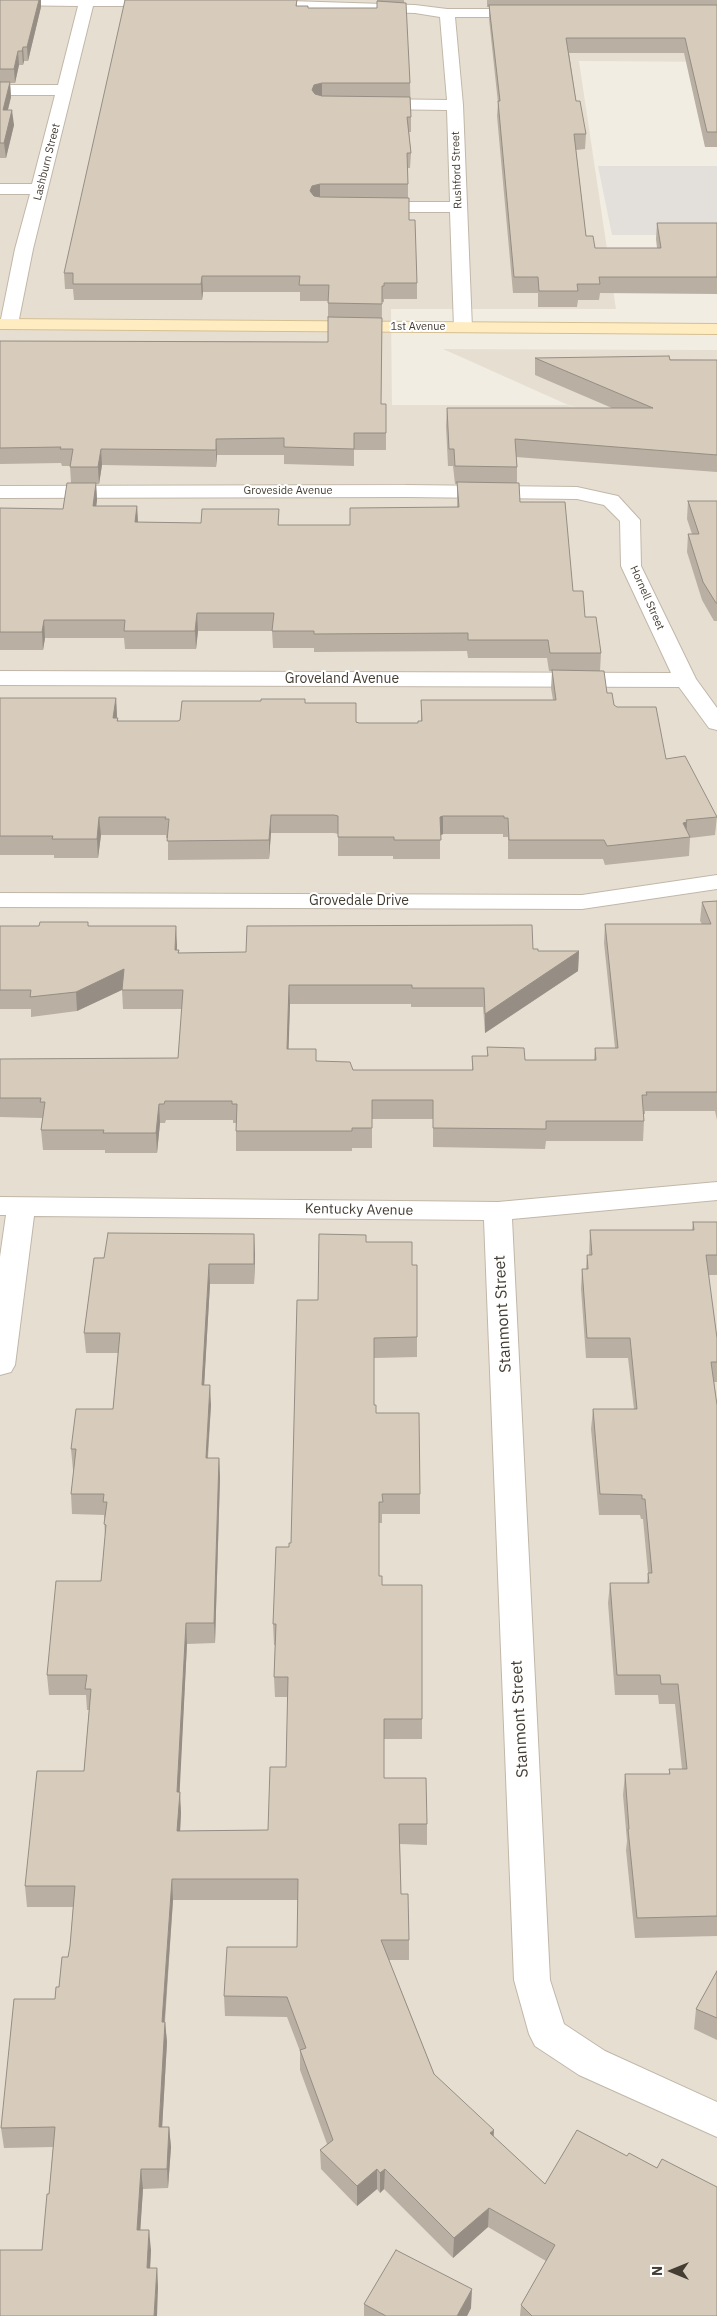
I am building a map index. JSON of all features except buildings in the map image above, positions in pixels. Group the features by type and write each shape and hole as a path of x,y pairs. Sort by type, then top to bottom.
{"main road":[{"name":"1st Avenue","path":"5,324 717,329"}],"street":[{"name":"Lashburn Street","path":"5,324 87,0"},
{"path":"0,1 174,2"},
{"path":"242,4 339,3 447,13 543,13"},
{"name":"Rushford Street","path":"447,13 455,105 462,328"},
{"path":"0,90 64,90"},
{"path":"360,104 455,105"},
{"path":"0,188 40,189"},
{"path":"360,206 458,207"},
{"name":"Groveside Avenue","path":"0,492 406,491 577,493"},
{"name":"Hornell Street","path":"577,493 611,500 630,520 631,566 685,680 717,724"},
{"name":"Groveland Avenue","path":"0,678 685,680"},
{"name":"Grovedale Drive","path":"0,900 582,902 717,882"},
{"name":"Kentucky Avenue","path":"11,1206 498,1211 717,1191"},
{"path":"0,1365 11,1206"},
{"name":"Stanmont Street","path":"498,1211 532,1980 548,2034 592,2063 717,2120"}],"shaded area":[{"path":"0,0 717,0 717,62 579,61 616,309 391,309 392,405 567,405 685,451 717,451 717,2316 0,2316"},
{"path":"598,166 717,166 717,235 612,235"},
{"path":"443,349 717,350 717,450 686,450 568,405"}]}
